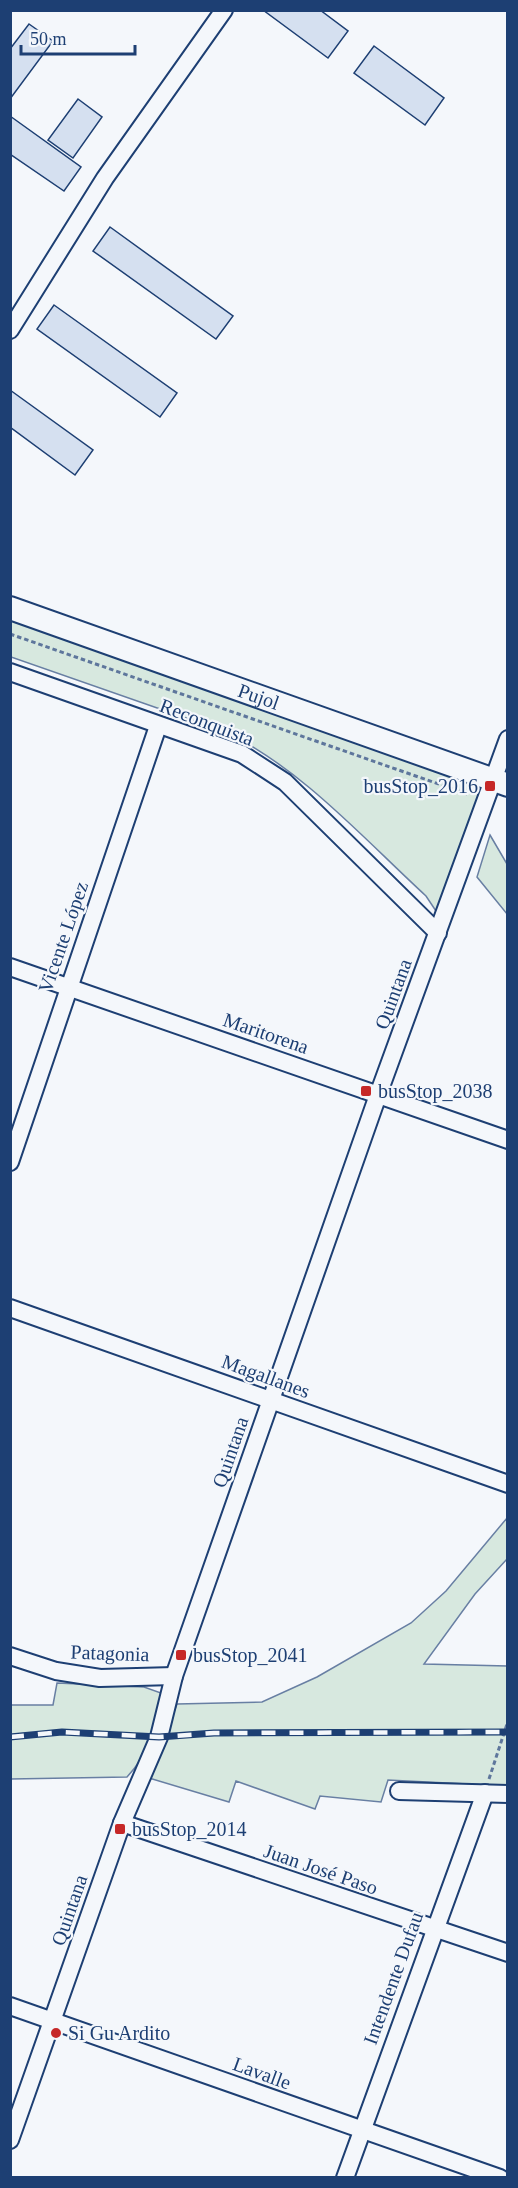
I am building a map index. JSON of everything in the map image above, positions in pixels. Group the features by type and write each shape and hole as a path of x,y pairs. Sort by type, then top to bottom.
{"main road":[{"name":"Pujol","path":"10,608 500,782"}],"street":[{"path":"10,330 105,178 224,10"},
{"name":"Reconquista","path":"10,672 242,754 285,782 438,933"},
{"name":"Vicente López","path":"10,1162 158,726"},
{"name":"Quintana","path":"10,2140 122,1823 159,1737 174,1676 484,801 500,782 507,739"},
{"name":"Maritorena","path":"10,967 507,1140"},
{"name":"Magallanes","path":"10,1308 507,1484"},
{"name":"Patagonia","path":"10,1656 56,1671 100,1677 174,1676"},
{"path":"399,1791 507,1794"},
{"name":"Intendente Dufau","path":"345,2178 360,2130 433,1929 485,1793"},
{"name":"Juan José Paso","path":"122,1823 507,1953"},
{"name":"Lavalle","path":"10,2006 500,2178"}],"path":[{"path":"10,634 484,801"},
{"path":"485,1793 507,1721"}],"shaded area":[{"path":"11,618 478,783 481,793 438,914 426,896 355,829 307,785 281,766 226,732 11,657"},
{"path":"490,835 507,864 507,914 477,877"},
{"path":"507,1518 507,1559 475,1594 424,1664 507,1666 507,1786 388,1780 381,1802 320,1796 315,1809 236,1781 229,1802 149,1778 177,1704 262,1702 317,1677 411,1623 446,1591"},
{"path":"57,1683 144,1687 161,1693 161,1714 153,1738 127,1777 11,1779 10,1705 53,1705"}],"building":[{"path":"263,10 320,10 348,31 328,58"},
{"path":"29,24 53,41 10,99 10,49"},
{"path":"374,46 444,98 425,125 354,73"},
{"path":"78,99 102,117 73,158 48,140"},
{"path":"10,116 81,167 64,191 10,154"},
{"path":"110,227 233,316 216,339 93,251"},
{"path":"54,305 177,393 160,417 37,329"},
{"path":"10,390 93,450 75,475 10,427"}],"railway":[{"path":"10,1737 62,1732 159,1737 214,1733 508,1732"}],"place":[{"name":"busStop_2016","path":"490,786"},
{"name":"busStop_2038","path":"366,1091"},
{"name":"busStop_2041","path":"181,1655"},
{"name":"busStop_2014","path":"120,1829"},
{"name":"Si Gu Ardito","path":"56,2033"}]}
